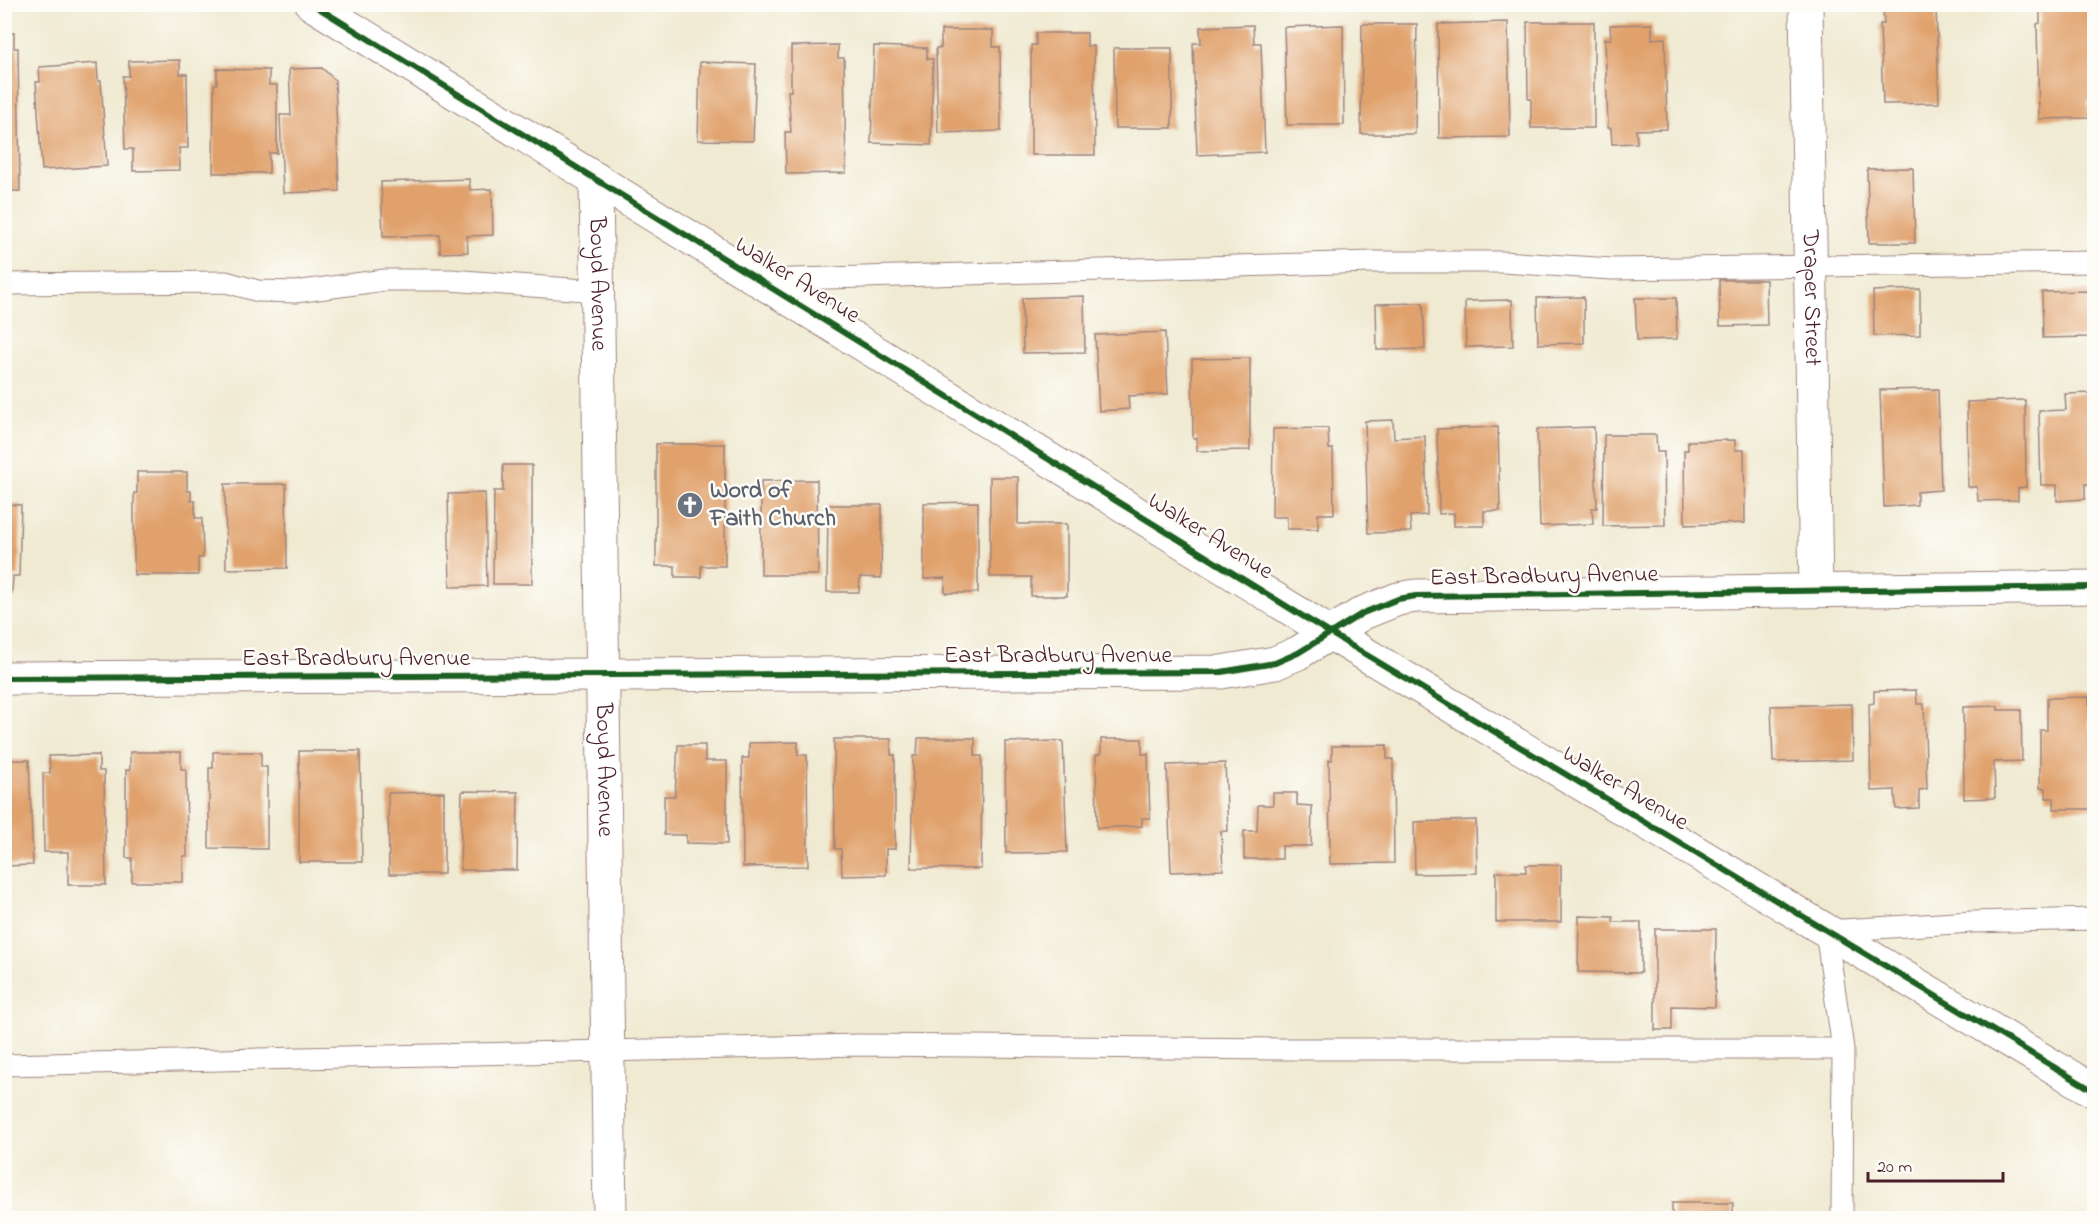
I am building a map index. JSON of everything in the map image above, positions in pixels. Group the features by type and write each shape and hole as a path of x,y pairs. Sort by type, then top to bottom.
{"street":[{"name":"Walker Avenue","path":"312,4 1330,633 2094,1091"},
{"name":"Draper Street","path":"1806,4 1816,590"},
{"name":"Boyd Avenue","path":"596,179 610,1218"},
{"name":"East Bradbury Avenue","path":"4,678 604,677 1221,672 1275,663 1298,653 1363,613 1398,599 1416,596 2094,587"}],"lane":[{"path":"761,280 1373,261 1503,261 1612,269 2094,262"},
{"path":"4,284 226,282 258,291 295,292 386,280 450,280 598,291"},
{"path":"1842,1218 1843,1049 1826,931 1972,922 2094,919"},
{"path":"4,1065 860,1045 1279,1049 1843,1049"}],"building":[{"path":"2094,4 2094,101 2088,101 2089,118 2039,119 2037,24 2040,23 2040,5"},
{"path":"1936,6 1939,103 1883,104 1880,24 1884,24 1883,8"},
{"path":"1508,22 1510,137 1439,138 1438,24"},
{"path":"1527,22 1594,22 1594,128 1531,128 1531,99 1528,99"},
{"path":"1362,24 1417,24 1415,134 1361,134"},
{"path":"1652,24 1652,39 1665,38 1667,129 1636,130 1637,143 1612,144 1611,128 1608,128 1605,39 1611,39 1610,25"},
{"path":"1253,25 1254,43 1261,43 1265,152 1197,155 1193,43 1201,43 1200,27"},
{"path":"1343,25 1344,125 1287,125 1284,27"},
{"path":"941,30 993,30 993,47 1000,47 1001,131 938,133 936,48 941,48"},
{"path":"4,33 14,33 14,48 18,48 20,191 4,191"},
{"path":"1036,33 1087,33 1087,46 1094,46 1095,155 1031,155 1031,45 1036,45"},
{"path":"838,45 838,58 844,58 846,173 786,174 785,132 791,132 788,91 791,91 791,46"},
{"path":"874,46 927,48 927,59 933,59 931,145 871,143"},
{"path":"1114,48 1172,48 1172,128 1115,128"},
{"path":"180,60 180,74 187,74 188,148 179,148 180,170 133,171 133,149 125,149 123,76 129,76 129,61"},
{"path":"700,62 756,64 753,141 698,140"},
{"path":"97,63 98,81 101,81 107,166 42,170 36,82 40,82 39,67"},
{"path":"322,68 335,80 339,191 283,193 280,115 291,115 289,69"},
{"path":"217,69 269,70 269,85 277,85 277,153 269,153 269,173 213,173 214,84 217,84"},
{"path":"1913,168 1915,243 1869,243 1867,169"},
{"path":"469,179 470,190 492,189 493,235 467,236 468,252 440,253 440,235 383,237 381,182"},
{"path":"1719,280 1766,280 1767,325 1720,326"},
{"path":"1920,289 1920,335 1874,336 1873,291"},
{"path":"2089,291 2091,337 2043,338 2042,292"},
{"path":"1084,296 1085,352 1023,353 1022,298"},
{"path":"1584,297 1584,343 1538,344 1537,298"},
{"path":"1635,298 1676,298 1677,339 1637,340"},
{"path":"1512,300 1513,346 1466,347 1465,301"},
{"path":"1423,303 1425,349 1377,350 1376,304"},
{"path":"1165,332 1168,394 1128,396 1129,409 1099,411 1095,335"},
{"path":"1250,358 1250,450 1197,451 1197,438 1193,438 1192,359"},
{"path":"1938,389 1941,490 1917,492 1917,505 1884,507 1880,390"},
{"path":"2094,393 2094,484 2085,484 2085,499 2057,501 2057,485 2041,485 2039,411 2066,410 2065,394"},
{"path":"2025,400 2026,487 2018,488 2018,500 1978,501 1977,487 1968,487 1967,402"},
{"path":"1393,420 1394,438 1425,436 1427,515 1410,516 1411,532 1368,533 1365,421"},
{"path":"1498,427 1500,511 1484,511 1484,526 1454,526 1454,513 1439,514 1437,429"},
{"path":"1594,427 1597,508 1592,508 1593,524 1540,526 1537,429"},
{"path":"1328,428 1329,449 1333,449 1334,514 1318,514 1318,529 1287,529 1287,517 1272,517 1273,429"},
{"path":"1604,435 1656,435 1657,452 1664,452 1665,525 1603,526"},
{"path":"1735,440 1735,450 1744,450 1745,523 1685,525 1684,450 1688,450 1688,441"},
{"name":"Word of Faith Church","path":"656,444 725,444 725,566 701,566 701,577 675,577 675,566 656,566"},
{"path":"503,465 532,465 532,584 493,584 494,491 503,491"},
{"path":"137,472 187,472 187,491 191,491 191,501 195,501 195,518 202,518 203,558 198,558 198,575 134,575 134,493 137,493"},
{"path":"990,477 1018,477 1018,524 1067,524 1067,596 1031,596 1031,577 990,577"},
{"path":"817,480 818,575 761,575 761,481"},
{"path":"225,484 286,484 287,568 226,569"},
{"path":"485,493 487,586 450,587 448,494"},
{"path":"978,502 978,593 945,593 945,578 924,579 924,503"},
{"path":"4,504 21,505 19,576 13,576 12,593 4,593"},
{"path":"828,505 882,505 881,578 860,577 859,592 827,592"},
{"path":"1916,690 1917,704 1924,704 1927,789 1919,790 1919,808 1896,809 1895,790 1871,791 1869,704 1874,703 1874,691"},
{"path":"2089,697 2089,728 2094,728 2094,809 2054,809 2054,798 2046,798 2046,788 2040,788 2040,730 2047,730 2047,698"},
{"path":"1852,704 1853,760 1773,762 1771,706"},
{"path":"1998,706 1998,710 2021,710 2022,761 1994,762 1995,798 1964,799 1963,707"},
{"path":"918,738 975,738 975,756 982,756 981,869 911,868 913,756 917,756"},
{"path":"834,739 891,739 891,755 895,755 895,849 886,849 886,875 842,876 841,849 835,849"},
{"path":"1101,739 1142,739 1142,754 1148,754 1150,818 1142,818 1142,826 1097,828 1096,755 1101,754"},
{"path":"1063,741 1067,852 1006,853 1005,742"},
{"path":"798,742 798,755 807,755 808,866 743,867 742,758 749,758 749,743"},
{"path":"678,745 705,745 705,761 727,761 727,844 686,843 686,835 664,835 664,796 675,796"},
{"path":"1387,745 1387,759 1393,759 1394,863 1330,864 1329,760 1332,760 1332,746"},
{"path":"299,751 360,751 362,862 299,862"},
{"path":"130,752 181,752 181,769 186,769 187,856 183,856 183,882 132,882 132,858 126,858 126,770 130,770"},
{"path":"213,752 261,752 261,767 267,767 267,849 209,848 209,768 213,768"},
{"path":"99,755 99,771 104,771 106,885 68,885 68,852 44,852 43,773 50,773 49,756"},
{"path":"4,760 29,760 33,865 4,866"},
{"path":"1225,763 1228,831 1221,831 1223,870 1171,872 1167,765"},
{"path":"462,791 518,792 517,870 460,870"},
{"path":"444,792 444,874 389,874 388,793"},
{"path":"1273,793 1297,793 1297,805 1312,806 1311,846 1282,846 1282,859 1244,859 1244,831 1257,831 1258,805 1273,805"},
{"path":"1476,820 1477,873 1415,874 1414,822"},
{"path":"1526,865 1561,865 1561,922 1496,922 1496,872 1526,872"},
{"path":"1579,916 1613,917 1613,922 1641,922 1641,973 1578,972"},
{"path":"1655,929 1716,929 1715,1007 1672,1006 1672,1030 1655,1030"},
{"path":"1672,1203 1733,1203 1733,1218 1672,1218"}],"cycle path":[{"path":"312,4 1330,633 2094,1091"},
{"path":"4,678 1221,672 1275,663 1298,653 1363,613 1398,599 1416,596 2094,587"}],"place":[{"name":"Word of Faith Church","path":"690,505"}]}
